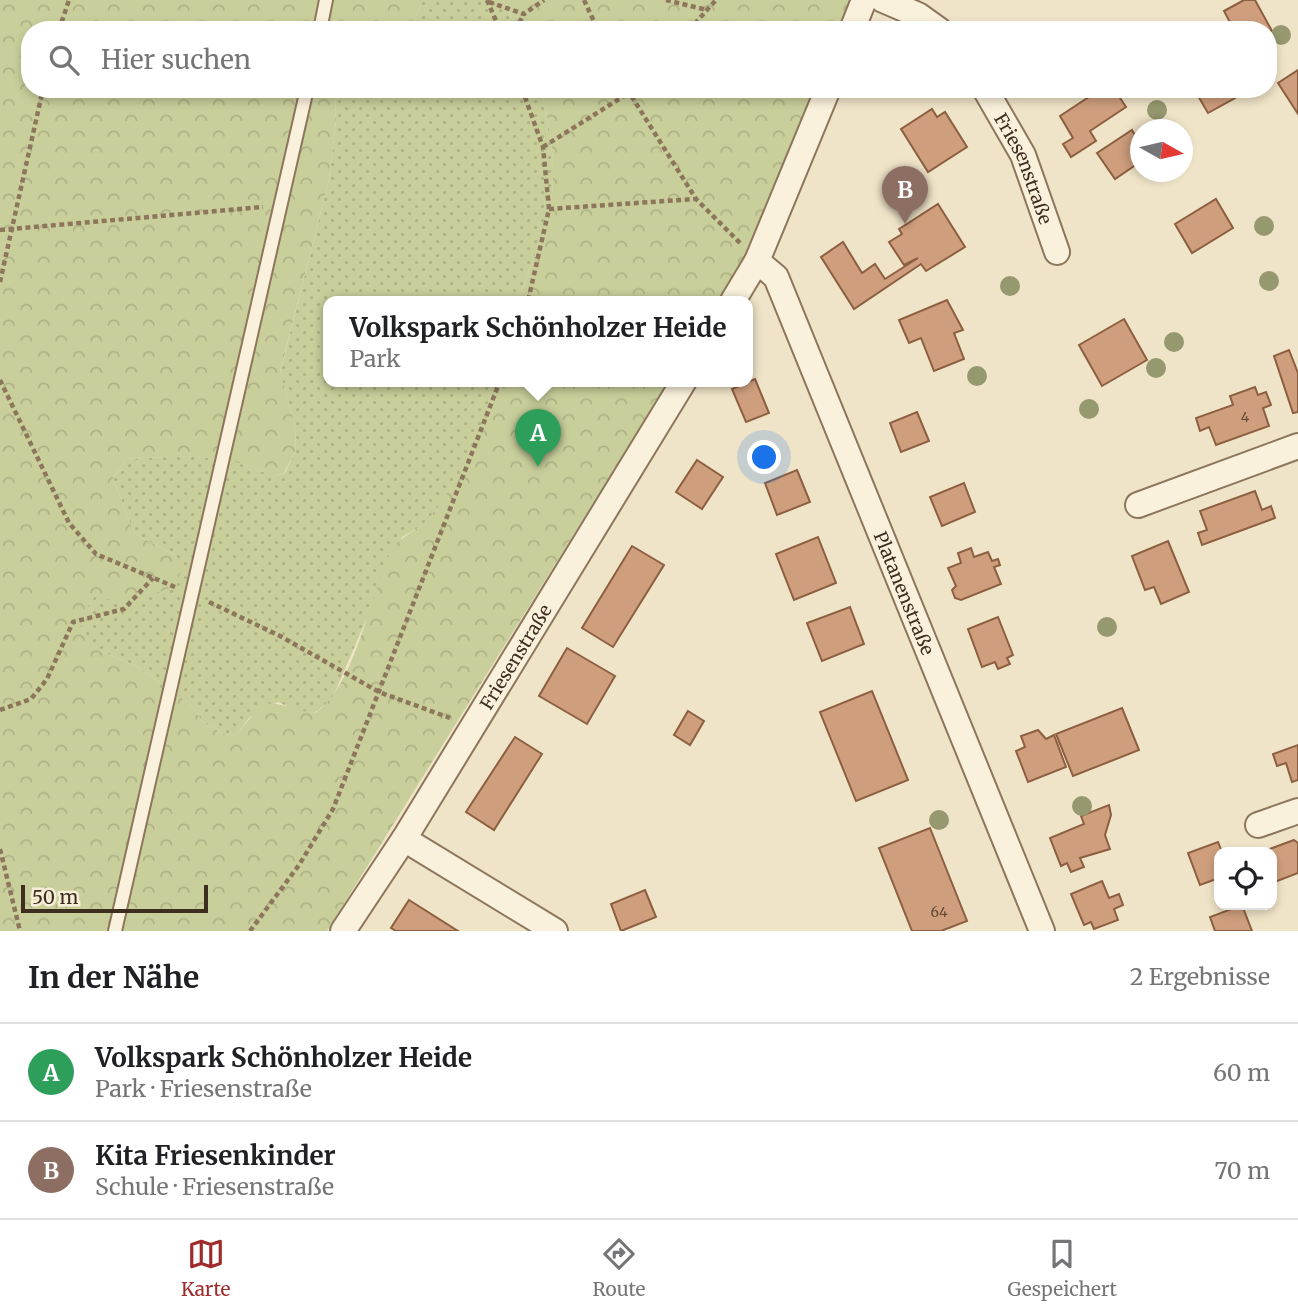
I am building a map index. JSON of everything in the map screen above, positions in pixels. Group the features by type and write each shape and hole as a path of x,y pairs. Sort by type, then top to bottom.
{"street":[{"path":"856,21 864,0"},
{"path":"883,0 926,21"},
{"path":"736,296 757,261 824,98"},
{"name":"Friesenstraße","path":"990,98 1023,155 1057,252"},
{"name":"Platanenstraße","path":"757,261 775,277 1042,931"},
{"name":"Friesenstraße","path":"343,931 404,839 680,387"},
{"path":"1138,505 1298,446"},
{"path":"1258,825 1298,811"},
{"path":"404,839 555,931"}],"lane":[{"path":"322,21 326,0"},
{"path":"115,931 305,98"}],"path":[{"path":"62,21 69,0"},
{"path":"520,21 524,14 544,0"},
{"path":"584,0 594,21"},
{"path":"666,0 707,10"},
{"path":"697,21 716,0"},
{"path":"488,1 524,14"},
{"path":"488,1 496,21"},
{"path":"0,282 41,98"},
{"path":"525,98 543,147 550,209 529,296"},
{"path":"543,147 620,98"},
{"path":"633,98 696,198 757,261"},
{"path":"550,209 696,198"},
{"path":"0,230 281,205"},
{"path":"0,380 69,523 96,554 192,594 280,636 379,692 473,726"},
{"path":"250,931 299,865 334,809 498,387"},
{"path":"0,710 31,699 47,679 73,622 124,609 153,578"},
{"path":"0,849 20,931"}],"green space":[{"path":"0,0 423,0 414,21 21,21 21,98 335,98 336,120 329,179 280,372 296,429 295,451 284,473 272,477 255,468 219,459 126,459 113,478 134,533 174,555 182,569 175,586 127,604 95,596 78,621 96,649 136,666 189,703 203,722 223,734 236,735 262,704 276,704 315,713 329,701 351,663 392,549 428,519 451,488 479,436 498,387 665,387 327,931 0,931"},
{"path":"423,0 503,0 514,21 414,21"},
{"path":"503,0 853,0 845,21 514,21"},
{"path":"335,98 543,98 552,148 550,208 520,296 323,296 323,387 498,387 479,435 448,494 426,522 402,537 332,699 314,713 298,711 278,702 250,717 236,735 223,734 203,722 189,703 136,666 96,649 77,621 95,596 174,555 134,533 113,478 126,459 201,457 255,468 272,477 285,473 295,451 296,429 280,373 329,179 336,120"},
{"path":"543,98 813,98 757,239 722,296 520,296 550,208 553,178 548,118"}],"building":[{"path":"1244,0 1255,0 1267,21 1229,21 1224,11"},
{"path":"1298,70 1298,114 1278,83"},
{"path":"1087,98 1120,98 1126,107 1090,131 1096,141 1071,157 1063,144 1073,138 1060,116"},
{"path":"1199,98 1235,98 1208,113"},
{"path":"932,109 937,117 945,112 967,147 928,172 901,129"},
{"path":"1130,131 1130,169 1115,179 1097,153"},
{"path":"1216,199 1233,228 1192,253 1175,224"},
{"path":"938,204 965,247 926,271 921,264 854,309 821,257 843,242 862,273 875,264 885,279 918,258 904,265 889,242 902,234 899,229"},
{"path":"947,300 963,330 954,333 964,359 934,371 921,338 909,343 899,320"},
{"path":"1124,319 1147,360 1102,386 1079,345"},
{"path":"1289,350 1298,373 1298,412 1293,413 1274,356"},
{"path":"755,379 769,413 746,422 732,389 753,387"},
{"path":"1255,387 1258,395 1266,392 1271,405 1263,408 1269,426 1216,445 1209,427 1200,431 1196,418 1233,405 1230,396"},
{"path":"917,412 929,441 901,452 890,423"},
{"path":"697,460 723,477 702,509 676,492"},
{"path":"797,470 810,502 777,515 765,483"},
{"path":"964,483 975,512 942,526 930,497"},
{"path":"1255,491 1262,510 1271,506 1275,518 1202,545 1198,533 1207,530 1200,511"},
{"path":"818,537 836,583 794,600 776,554"},
{"path":"1168,541 1189,592 1161,604 1154,587 1145,590 1132,556"},
{"path":"632,546 664,565 613,647 582,628"},
{"path":"971,548 974,557 988,552 992,561 998,559 1000,565 994,567 1001,584 961,600 955,598 952,590 956,586 948,568 961,563 958,553"},
{"path":"850,607 864,644 822,661 807,623"},
{"path":"998,617 1013,655 1007,658 1010,664 998,669 995,662 982,667 968,629"},
{"path":"567,648 615,676 587,724 539,696"},
{"path":"872,691 908,780 856,801 820,712"},
{"path":"1122,708 1139,750 1073,776 1056,734"},
{"path":"688,711 704,721 690,745 674,735"},
{"path":"1038,730 1046,739 1054,735 1066,767 1028,782 1016,751 1025,747 1021,736"},
{"path":"515,737 542,754 494,830 466,812"},
{"path":"1298,745 1298,780 1292,782 1286,763 1277,766 1273,754"},
{"path":"1109,805 1111,815 1105,835 1110,849 1080,858 1084,867 1071,872 1067,863 1061,866 1050,838 1084,824 1081,816"},
{"path":"930,828 967,921 941,931 912,931 879,848"},
{"path":"1294,840 1298,843 1298,873 1277,881 1275,847"},
{"path":"1218,842 1220,847 1214,847 1214,880 1200,885 1188,853"},
{"path":"1102,881 1109,898 1119,894 1123,905 1114,909 1118,920 1094,929 1091,922 1084,925 1071,894"},
{"path":"645,890 656,917 621,931 611,904"},
{"path":"409,900 458,931 396,931 391,928"},
{"path":"1229,910 1244,910 1252,931 1215,931 1210,917"}],"place":[{"name":"Kita Friesenkinder","path":"905,224"},
{"name":"Volkspark Schönholzer Heide","path":"538,467"}]}
